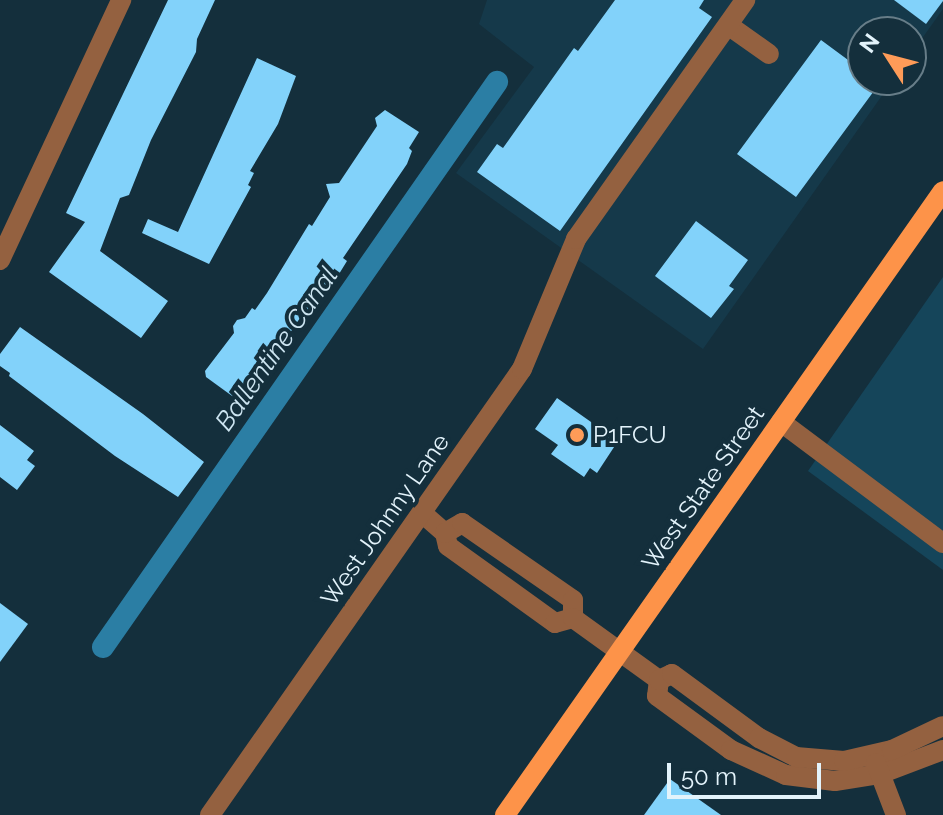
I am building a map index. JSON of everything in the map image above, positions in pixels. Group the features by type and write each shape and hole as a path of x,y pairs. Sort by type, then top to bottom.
{"main road":[{"name":"West State Street","path":"505,815 943,191"}],"street":[{"path":"0,260 121,0"},
{"name":"West Johnny Lane","path":"210,815 522,369 576,239 745,0"},
{"path":"728,25 769,54"},
{"path":"781,422 943,543"},
{"path":"422,513 445,533 448,546 555,623 573,618"},
{"path":"445,533 462,523 472,529 573,600 573,618"},
{"path":"573,618 659,680"},
{"path":"659,680 672,674 759,738 796,757 844,761 892,750 943,726"},
{"path":"659,680 657,696 731,750 786,775 835,781 880,774 943,750"},
{"path":"873,754 896,815"}],"shaded area":[{"path":"487,0 943,0 943,9 927,32 927,16 847,16 847,96 882,96 703,349 456,173 534,67 479,24"},
{"path":"943,277 943,570 808,471"}],"building":[{"path":"168,0 215,0 197,39 196,52 151,140 129,195 120,198 100,251 168,301 141,338 49,272 85,222 66,213"},
{"path":"615,0 704,0 699,8 712,17 560,231 477,172 497,144 503,148 574,48 578,51"},
{"path":"894,0 943,0 927,23 927,16 915,16"},
{"path":"821,40 847,59 847,96 870,96 796,197 737,154"},
{"path":"257,58 296,76 278,124 250,171 254,173 248,185 251,187 209,264 142,233 148,219 178,232"},
{"path":"385,110 419,132 409,148 412,151 407,164 343,258 347,261 331,287 328,285 312,308 302,315 253,388 250,385 239,401 206,377 205,371 234,333 233,326 237,320 245,318 252,308 255,310 267,293 309,224 312,226 330,197 326,184 339,183 377,126 375,118"},
{"path":"696,221 748,260 729,286 734,289 711,318 655,276"},
{"path":"20,327 143,414 204,462 178,497 115,456 9,376 10,373 0,366 0,354"},
{"name":"P1FCU","path":"557,398 618,441 597,473 590,468 584,477 551,454 558,445 535,429"},
{"path":"0,425 34,451 27,460 35,466 17,490 0,477"},
{"path":"0,603 28,624 0,662"},
{"path":"670,779 721,815 644,815"}],"waterway":[{"name":"Ballentine Canal","path":"103,647 497,82"}],"place":[{"name":"P1FCU","path":"577,435"}]}
